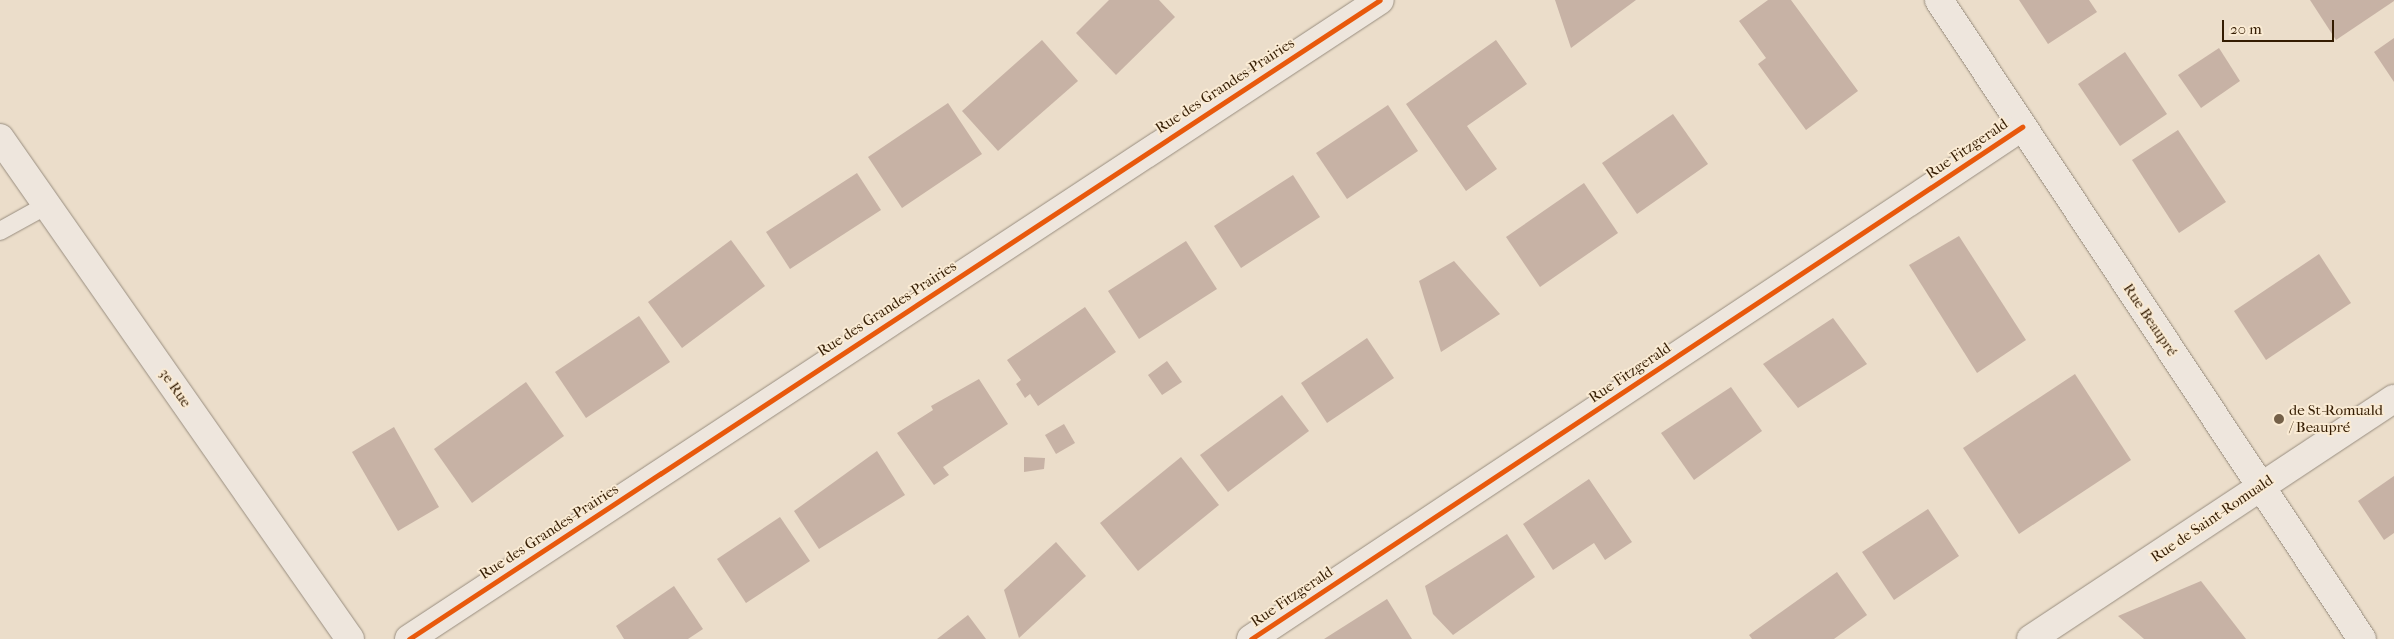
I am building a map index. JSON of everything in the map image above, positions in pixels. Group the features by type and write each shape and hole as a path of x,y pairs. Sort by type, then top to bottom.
{"street":[{"name":"Rue des Grandes-Prairies","path":"409,639 1380,0"},
{"name":"Rue Beaupré","path":"1939,0 2362,639"},
{"name":"Rue Fitzgerald","path":"1251,639 2022,127"},
{"name":"3e Rue","path":"0,138 350,639"},
{"name":"Rue de Saint-Romuald","path":"2031,639 2394,399"}],"lane":[{"path":"0,231 47,206"}],"building":[{"path":"1109,0 1159,0 1175,17 1116,75 1076,33"},
{"path":"1555,0 1636,0 1571,48"},
{"path":"1768,0 1791,0 1858,91 1806,130 1758,64 1766,58 1739,21"},
{"path":"2019,0 2089,0 2097,12 2048,44"},
{"path":"2310,0 2394,0 2394,1 2336,40"},
{"path":"2394,38 2394,82 2374,52"},
{"path":"1042,40 1078,81 998,151 962,111"},
{"path":"1496,40 1527,84 1467,126 1497,169 1466,191 1406,104"},
{"path":"2219,48 2240,81 2201,108 2178,75"},
{"path":"2125,52 2167,114 2120,146 2078,84"},
{"path":"948,103 982,154 902,208 868,157"},
{"path":"1388,105 1418,151 1347,199 1316,153"},
{"path":"1673,114 1708,164 1637,214 1602,163"},
{"path":"2178,130 2226,202 2179,233 2132,160"},
{"path":"857,173 881,210 790,269 766,232"},
{"path":"1293,175 1320,217 1241,268 1214,226"},
{"path":"1584,183 1618,233 1540,287 1506,237"},
{"path":"1959,236 2026,340 1977,373 1909,265"},
{"path":"731,240 765,286 682,348 648,302"},
{"path":"1186,241 1217,289 1139,339 1108,291"},
{"path":"2319,254 2351,303 2266,360 2234,311"},
{"path":"1454,261 1500,314 1441,352 1419,281"},
{"path":"1085,307 1116,352 1038,406 1030,394 1025,398 1016,384 1021,380 1007,360"},
{"path":"639,316 670,362 586,418 555,372"},
{"path":"1833,318 1867,364 1798,408 1763,364"},
{"path":"1367,338 1394,378 1327,423 1301,383"},
{"path":"1167,361 1182,382 1162,395 1148,375"},
{"path":"2075,374 2131,460 2019,534 1963,448"},
{"path":"979,379 1008,424 943,467 949,475 934,485 897,433 933,410 931,406"},
{"path":"526,382 564,436 472,503 434,449"},
{"path":"1731,387 1762,431 1694,480 1661,433"},
{"path":"1282,395 1309,431 1228,492 1200,455"},
{"path":"1064,424 1075,443 1056,454 1045,435"},
{"path":"394,427 439,507 398,531 352,452"},
{"path":"877,451 905,495 819,549 794,511"},
{"path":"1024,457 1045,458 1044,469 1024,472"},
{"path":"1181,457 1219,505 1138,571 1100,523"},
{"path":"2394,476 2394,533 2384,540 2358,501"},
{"path":"1589,479 1632,542 1605,560 1594,543 1553,570 1523,524"},
{"path":"1928,509 1959,556 1894,600 1862,552"},
{"path":"780,517 810,561 746,603 717,559"},
{"path":"1507,534 1535,577 1453,635 1433,614 1425,586"},
{"path":"1056,542 1086,576 1019,638 1004,590"},
{"path":"1837,572 1867,615 1834,639 1752,639 1749,635"},
{"path":"2201,581 2246,639 2144,639 2118,616"},
{"path":"674,586 703,629 688,639 624,639 616,626"},
{"path":"1387,599 1412,639 1324,639"},
{"path":"968,615 986,639 937,639"}],"cycle path":[{"path":"409,639 1380,0"},
{"path":"1251,639 2022,127"}],"place":[{"name":"de St-Romuald / Beaupré","path":"2279,419"}]}
